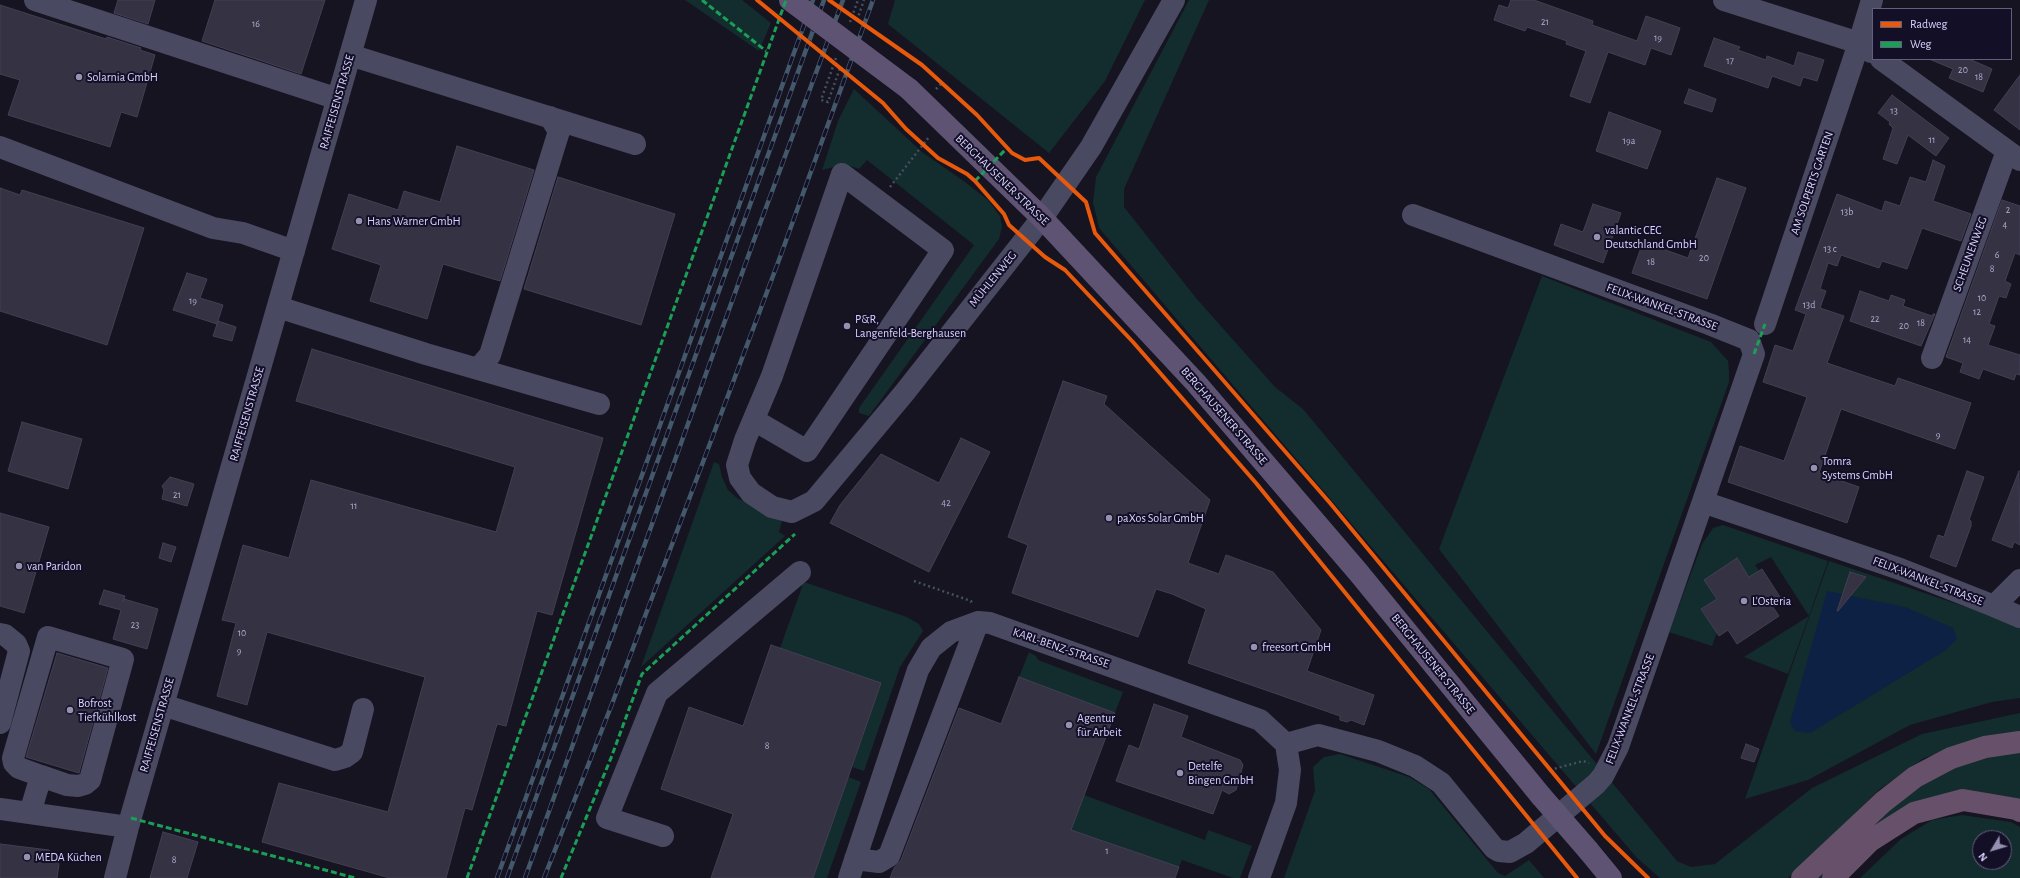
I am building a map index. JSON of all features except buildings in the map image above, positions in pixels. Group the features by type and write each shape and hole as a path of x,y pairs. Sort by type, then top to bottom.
{"highway":[{"path":"1802,878 1883,802 1915,777 1951,758 1985,747 2020,742"},
{"path":"1833,878 1870,841 1914,813 1963,800 2016,809 2020,811"}],"main road":[{"name":"BERGHAUSENER STRASSE","path":"790,0 909,89 1042,218 1201,388 1352,566 1541,796 1611,878"}],"street":[{"path":"35,0 338,99"},
{"name":"RAIFFEISENSTRASSE","path":"115,878 128,827 366,0"},
{"name":"MÜHLENWEG","path":"754,420 745,440 737,465 740,478 751,493 772,507 792,512 814,501 905,392 1042,218 1091,147 1174,0"},
{"path":"1724,0 1866,48"},
{"name":"AM SOLPERTS GARTEN","path":"1765,324 1866,48 1872,0"},
{"path":"350,54 635,144"},
{"path":"1882,60 2014,156"},
{"path":"478,369 490,355 559,131 550,117"},
{"path":"0,147 212,228 243,233 294,252"},
{"name":"SCHEUNENWEG","path":"1932,358 2014,156"},
{"path":"842,174 943,250 807,451 754,420 818,246 842,174"},
{"name":"FELIX-WANKEL-STRASSE","path":"1286,744 1318,735 1378,751 1415,766 1441,783 1494,848 1504,852 1510,852 1526,843 1596,784 1603,776 1618,747 1658,649 1703,502 1754,354 1749,340 1413,215"},
{"path":"278,306 478,369 599,404"},
{"name":"FELIX-WANKEL-STRASSE","path":"1703,502 1900,569 2020,617"},
{"path":"663,836 607,818 657,693 800,572"},
{"path":"1994,606 2020,580"},
{"path":"852,869 918,670 931,648 951,632 978,622"},
{"path":"852,869 879,862 889,856 978,622"},
{"name":"KARL-BENZ-STRASSE","path":"978,622 990,623 1260,720 1286,744"},
{"path":"0,634 5,635 16,644 19,651 0,722"},
{"path":"48,637 123,659 90,780 85,784 78,786 67,786 41,776 19,768 14,763 13,758 48,637"},
{"path":"163,705 335,760 345,757 352,752 363,709"},
{"path":"1259,878 1286,803 1290,770 1286,744"},
{"path":"30,813 41,776"},
{"path":"0,809 128,827"}],"path":[{"path":"856,4 858,0"},
{"path":"857,20 864,0"},
{"path":"830,74 821,100 828,102 840,68"},
{"path":"936,89 942,83"},
{"path":"879,202 930,137"},
{"path":"914,581 971,601 978,622"},
{"path":"1550,770 1583,761"}],"green space":[{"path":"685,0 742,0 771,23 759,51"},
{"path":"895,0 1145,0 1105,81 1049,153 888,24"},
{"path":"1189,0 1209,0 1124,189 1124,207 1196,298 1275,387 1303,409 1677,861 1691,867 1715,864 1812,788 1922,734 2020,713 2020,734 1987,739 1924,758 1880,789 1788,878 1660,878 1637,858 1099,228 1093,202 1096,177"},
{"path":"854,89 922,152 988,200 1000,216 1002,227 999,239 869,416 859,413 859,408 974,245 867,160 859,169 845,164 822,170 838,121"},
{"path":"1542,276 1711,342 1728,361 1729,382 1596,754 1439,549"},
{"path":"714,462 719,464 722,477 728,490 737,498 782,521 779,532 785,536 641,667"},
{"path":"1723,525 1828,561 1809,616 1771,557 1755,565 1759,571 1750,577 1737,559 1705,580 1717,599 1701,609 1717,632 1712,646 1669,632 1702,544 1713,528"},
{"path":"1829,561 2020,625 2020,698 1992,702 1910,725 1808,780 1745,799"},
{"path":"801,581 907,617 919,624 923,631 900,667 864,771 852,767 880,683 780,648 802,587"},
{"path":"1809,616 1788,674 1744,657"},
{"path":"1029,652 1036,656 1038,660 1123,692 1115,713 1019,677"},
{"path":"2020,749 2020,805 1964,795 1823,878 1816,878 1889,808 1947,767"},
{"path":"1340,754 1409,777 1429,789 1498,873 1505,876 1529,860 1544,878 1284,878 1315,791 1313,767 1324,757"},
{"path":"848,777 861,782 827,878 813,878"},
{"path":"1084,795 1205,840 1208,830 1252,846 1240,878 1233,878 1182,860 1179,867 1087,835 1071,878 1061,878 1068,837"},
{"path":"1962,815 2011,822 2020,827 2020,878 1860,878 1901,839 1932,820"}],"water":[{"path":"1827,591 1905,607 1953,628 1957,639 1946,650 1810,733 1795,731 1790,722"}],"railway":[{"path":"497,878 813,0"},
{"path":"507,878 824,0"},
{"path":"525,878 754,240 843,0"},
{"path":"544,878 612,704 779,260 873,0"}],"marked path":[{"path":"702,0 766,51"},
{"path":"467,878 786,0"},
{"path":"975,181 1007,148"},
{"path":"1754,354 1765,324"},
{"path":"561,878 611,758 642,674 795,534"},
{"path":"131,818 355,878"}],"cycle path":[{"path":"757,0 883,103 906,129 938,158 967,174 975,181 1004,214 1009,225 1045,257 1065,270 1133,342 1256,483 1577,878"},
{"path":"829,0 922,65 977,115 1012,153 1025,160 1039,158 1086,202 1095,233 1330,503 1605,836 1648,878"}],"place":[{"name":"Solarnia GmbH","path":"79,77"},
{"name":"Hans Warner GmbH","path":"359,221"},
{"name":"valantic CEC Deutschland GmbH","path":"1597,237"},
{"name":"P&R, Langenfeld-Berghausen","path":"847,326"},
{"name":"Tomra Systems GmbH","path":"1814,468"},
{"name":"paXos Solar GmbH","path":"1109,518"},
{"name":"van Paridon","path":"19,566"},
{"name":"L'Osteria","path":"1744,601"},
{"name":"freesort GmbH","path":"1254,647"},
{"name":"Bofrost Tiefkühlkost","path":"70,710"},
{"name":"Agentur für Arbeit","path":"1069,725"},
{"name":"Detelfe Bingen GmbH","path":"1180,773"},
{"name":"MEDA Küchen","path":"27,857"}]}
